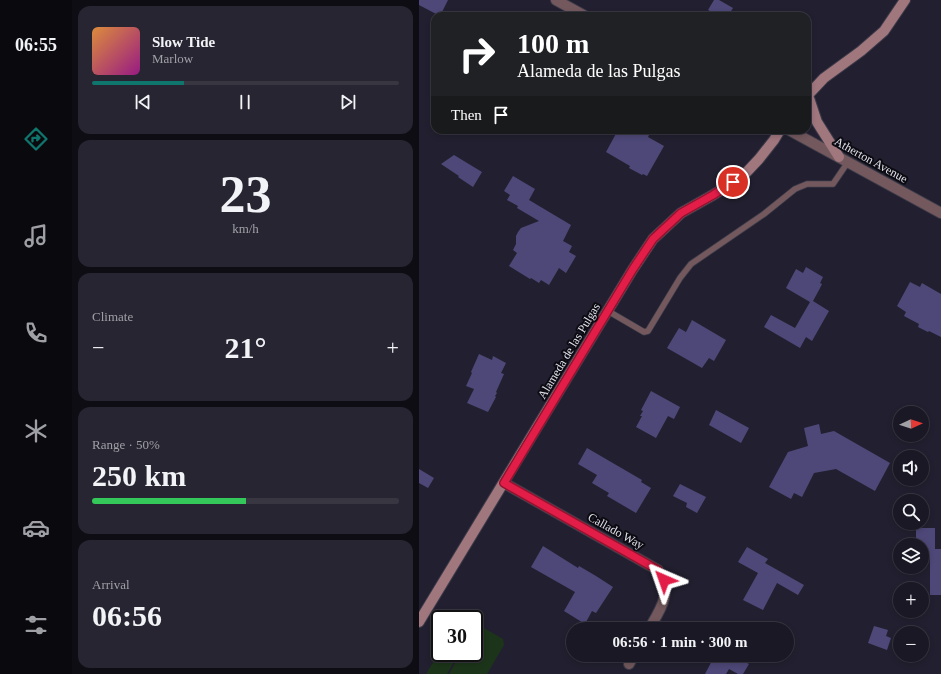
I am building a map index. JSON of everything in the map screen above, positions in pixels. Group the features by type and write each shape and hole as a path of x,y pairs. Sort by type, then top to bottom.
{"main road":[{"path":"811,91 824,78 861,51 884,31 905,0"},
{"path":"811,106 817,122 843,159"},
{"name":"Alameda de las Pulgas","path":"419,622 633,269 653,239 681,213 743,176 759,159 778,134"}],"street":[{"path":"556,0 578,12"},
{"name":"Atherton Avenue","path":"796,134 941,213"},
{"name":"Callado Way","path":"504,483 658,570 664,580 666,592 663,604 653,622"}],"lane":[{"path":"608,312 644,332 648,331 680,278 691,264 763,214 795,189 807,184 833,184 843,159"}],"green space":[{"path":"483,628 503,639 504,645 487,674 449,674 456,662 483,662"},
{"path":"433,662 454,662 447,674 426,674"}],"building":[{"path":"419,0 448,0 442,12 432,12 419,5"},
{"path":"714,0 719,0 733,8 730,12 712,12 708,10"},
{"path":"616,134 647,134 649,135 648,137 664,146 647,176 629,168 630,166 606,152"},
{"path":"454,155 482,172 473,187 441,164"},
{"path":"513,176 535,189 529,200 571,225 563,241 572,246 569,252 576,256 566,273 559,268 549,285 541,280 539,283 531,278 530,279 509,266 517,253 513,250 516,244 516,236 518,232 521,228 539,221 517,208 518,206 507,200 510,195 504,191"},
{"path":"806,267 823,277 820,283 822,284 813,301 829,311 812,341 806,337 800,348 764,327 771,315 795,328 810,302 786,288 796,269 803,273"},
{"path":"910,282 920,287 922,283 941,294 941,337 918,327 919,324 904,316 906,312 897,306"},
{"path":"692,320 726,340 714,361 709,358 702,368 667,348 679,328 686,332"},
{"path":"479,354 492,360 493,356 506,363 501,373 504,374 496,392 496,397 488,412 467,403 474,389 466,386"},
{"path":"651,391 680,407 674,419 668,416 656,438 636,427 642,416 640,416 643,411 641,410"},
{"path":"716,410 749,428 741,443 709,425"},
{"path":"819,424 821,434 834,431 890,463 875,491 836,469 814,473 802,497 794,493 791,499 769,487 788,452 808,446 804,428"},
{"path":"587,448 642,480 641,482 651,488 636,513 607,496 609,493 592,483 597,475 578,464"},
{"path":"419,469 434,478 428,488 419,483"},
{"path":"680,484 706,497 697,513 686,507 687,503 673,496"},
{"path":"929,528 935,528 935,549 941,549 941,595 930,595 929,538 916,538 916,530 929,530"},
{"path":"543,546 578,568 579,566 613,587 596,613 592,611 586,622 582,622 564,611 575,592 531,567"},
{"path":"747,547 768,559 765,563 804,585 798,595 777,583 763,610 743,600 758,573 738,562"},
{"path":"874,626 888,630 886,636 891,638 887,650 868,643"},
{"path":"711,662 745,662 749,664 743,674 738,674 729,669 726,674 705,674"}],"route":[{"path":"664,580 658,570 504,483 633,269 653,239 681,213 733,182"}]}
